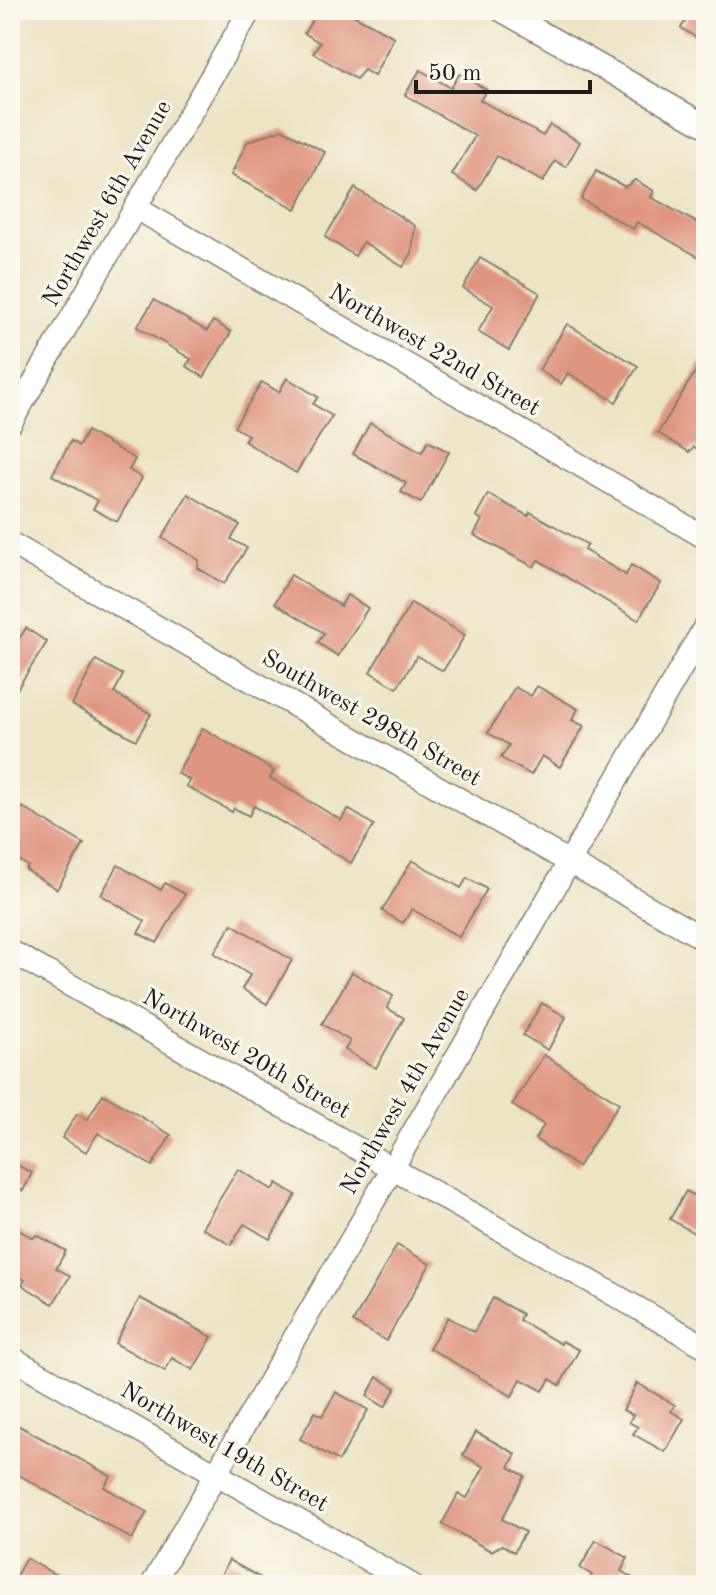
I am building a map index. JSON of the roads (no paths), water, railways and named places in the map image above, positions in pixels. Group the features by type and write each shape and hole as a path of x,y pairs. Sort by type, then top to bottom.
{"street":[{"name":"Northwest 6th Avenue","path":"10,424 250,10"},
{"path":"501,10 706,126"},
{"name":"Northwest 22nd Street","path":"136,208 706,538"},
{"name":"Southwest 298th Street","path":"10,543 706,940"},
{"name":"Northwest 4th Avenue","path":"152,1585 706,625"},
{"name":"Northwest 20th Street","path":"10,951 706,1347"},
{"name":"Northwest 19th Street","path":"10,1357 412,1585"}]}
